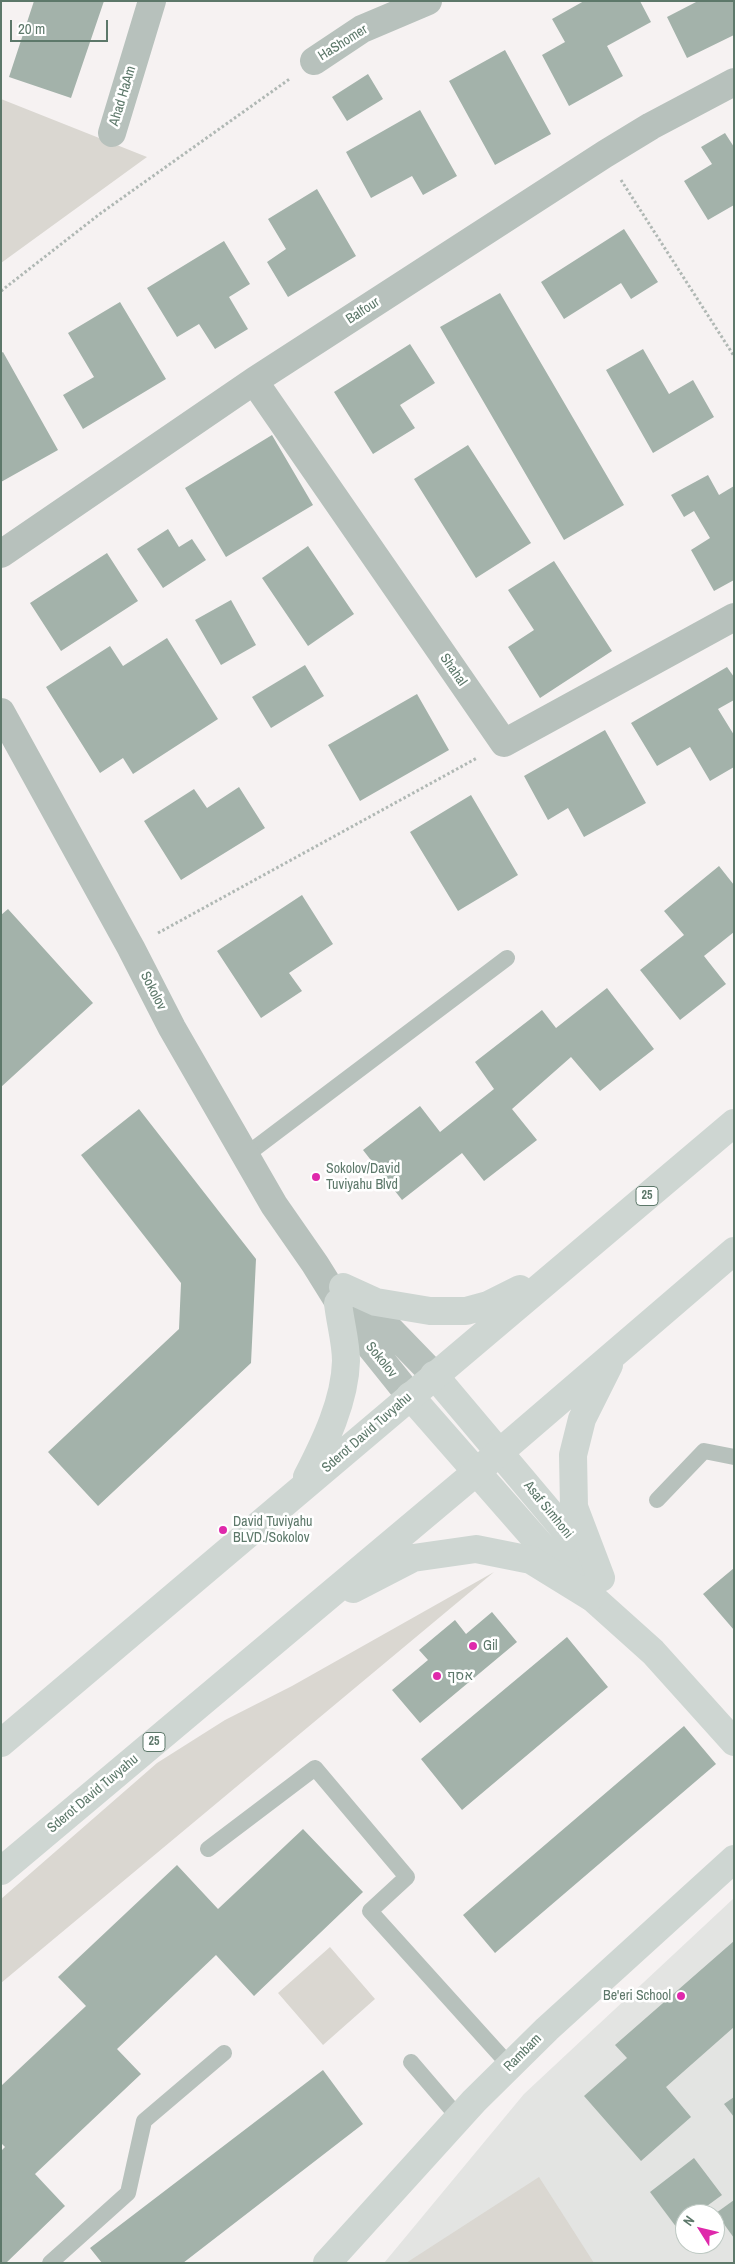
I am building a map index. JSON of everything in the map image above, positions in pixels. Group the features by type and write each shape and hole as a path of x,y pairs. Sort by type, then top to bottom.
{"main road":[{"name":"Sderot David Tuvyahu","path":"1,1744 434,1375 734,1123"},
{"name":"Sderot David Tuvyahu","path":"1,1871 500,1452 734,1252"},
{"path":"301,1490 324,1445 341,1393 346,1360 340,1295 430,1311 466,1311 488,1305 560,1270"},
{"path":"596,1588 574,1507 573,1455 582,1419 596,1387 619,1349"},
{"name":"Asaf Simhoni","path":"434,1375 568,1534 596,1588 734,1742"},
{"name":"Sokolov","path":"410,1396 475,1472"},
{"name":"Asaf Simhoni","path":"475,1472 566,1574 596,1588"},
{"path":"307,1613 414,1558 476,1549 531,1560 596,1588"},
{"name":"Rambam","path":"327,2263 459,2118 547,2029 734,1859"}],"street":[{"name":"Ahad HaAm","path":"112,133 152,1"},
{"name":"HaShomer","path":"314,61 362,29 428,1"},
{"name":"Balfour","path":"1,554 254,381 605,154 651,126 734,82"},
{"name":"Shahal","path":"254,381 504,743"},
{"path":"504,743 734,618"},
{"name":"Sokolov","path":"1,712 172,1028 274,1206 315,1264 340,1295 410,1396"},
{"name":"Sokolov","path":"340,1295 370,1309 434,1375"}],"lane":[{"path":"246,1155 507,958"},
{"path":"657,1500 704,1451 734,1457"},
{"path":"208,1849 315,1768 407,1877 370,1912 510,2066"},
{"path":"50,2263 128,2193 144,2121 224,2053"},
{"path":"411,2062 459,2118"}],"path":[{"path":"1,291 101,213 314,61"},
{"path":"605,154 734,356"},
{"path":"130,948 504,743"}],"shaded area":[{"path":"1,99 147,157 1,263"},
{"path":"494,1572 1,1983 1,1899 157,1763 225,1720 292,1686"},
{"name":"Be'eri School","path":"734,1898 734,2263 384,2263 524,2094"},
{"path":"330,1947 375,1999 323,2045 278,1993"},
{"path":"539,2177 594,2263 406,2263"}],"building":[{"path":"34,1 104,1 71,98 9,77"},
{"path":"584,1 640,1 651,22 607,46 623,76 569,106 542,55 565,42 552,19"},
{"path":"698,1 734,1 734,35 687,58 667,17"},
{"path":"505,50 551,134 495,165 449,81"},
{"path":"368,74 383,99 347,121 332,97"},
{"path":"420,110 457,176 423,195 412,176 371,198 346,152"},
{"path":"725,133 734,147 734,205 708,220 684,181 712,164 701,147"},
{"path":"317,189 356,256 288,297 267,262 286,249 268,219"},
{"path":"624,229 658,282 631,299 621,283 564,319 541,282"},
{"path":"224,241 250,284 229,297 248,329 215,349 199,324 177,337 147,288"},
{"path":"500,293 624,505 564,540 440,327"},
{"path":"120,302 166,379 83,429 63,395 94,377 68,333"},
{"path":"410,344 435,383 400,405 415,428 373,454 334,392"},
{"path":"643,349 669,394 693,380 714,417 653,453 606,370"},
{"path":"3,352 58,450 1,482 1,353"},
{"path":"272,435 313,505 226,557 185,488"},
{"path":"468,445 531,543 476,578 414,479"},
{"path":"708,475 719,495 734,486 734,580 714,591 691,550 710,538 694,511 684,517 671,495"},
{"path":"168,529 179,547 192,539 206,560 163,588 137,549"},
{"path":"308,546 354,614 308,646 262,578"},
{"path":"107,553 138,601 61,651 30,603"},
{"path":"554,561 612,651 540,698 508,647 534,630 508,590"},
{"path":"231,600 256,645 221,665 195,620"},
{"path":"167,638 218,719 133,774 123,758 100,773 46,687 110,646 123,666"},
{"path":"305,665 324,696 271,728 252,697"},
{"path":"727,667 734,677 734,700 718,709 734,735 734,767 710,781 690,747 657,766 631,723"},
{"path":"417,694 449,750 360,801 328,745"},
{"path":"605,730 646,803 584,837 568,808 548,820 524,776"},
{"path":"239,787 265,828 181,880 144,821 194,789 207,808"},
{"path":"471,795 518,875 458,911 410,832"},
{"path":"719,866 734,885 734,932 704,956 726,984 680,1020 640,970 684,935 664,911"},
{"path":"302,895 333,944 289,973 302,991 261,1018 217,951"},
{"path":"8,909 93,1003 1,1087 1,915"},
{"path":"607,988 654,1049 600,1091 571,1057 512,1109 537,1140 484,1181 462,1153 402,1200 363,1150 420,1106 440,1132 494,1089 475,1062 542,1010 556,1028"},
{"path":"139,1109 256,1259 251,1363 98,1506 48,1452 179,1329 181,1283 81,1155"},
{"path":"734,1568 734,1630 703,1594"},
{"path":"492,1612 517,1642 420,1723 392,1690 428,1660 419,1650 455,1620 466,1634"},
{"path":"567,1637 608,1687 462,1810 421,1759"},
{"path":"684,1726 716,1764 495,1953 463,1915"},
{"path":"303,1829 363,1892 254,1996 216,1955 117,2049 141,2074 35,2174 65,2206 6,2263 1,2263 1,2151 5,2147 1,2143 1,2086 86,2006 58,1977 177,1865 218,1909"},
{"path":"734,1941 734,2027 666,2087 691,2117 641,2161 584,2096 627,2058 615,2045"},
{"path":"323,2070 363,2124 183,2263 102,2263 90,2248"},
{"path":"734,2097 734,2117 724,2104"},
{"path":"694,2158 722,2195 710,2204 675,2204 675,2225 650,2192"},
{"path":"734,2200 734,2238 725,2226 725,2206"}],"place":[{"name":"Sokolov/David Tuviyahu Blvd","path":"316,1177"},
{"name":"David Tuviyahu BLVD./Sokolov","path":"223,1530"},
{"name":"Gil","path":"473,1646"},
{"name":"אסף","path":"437,1676"},
{"name":"Be'eri School","path":"681,1996"}]}
